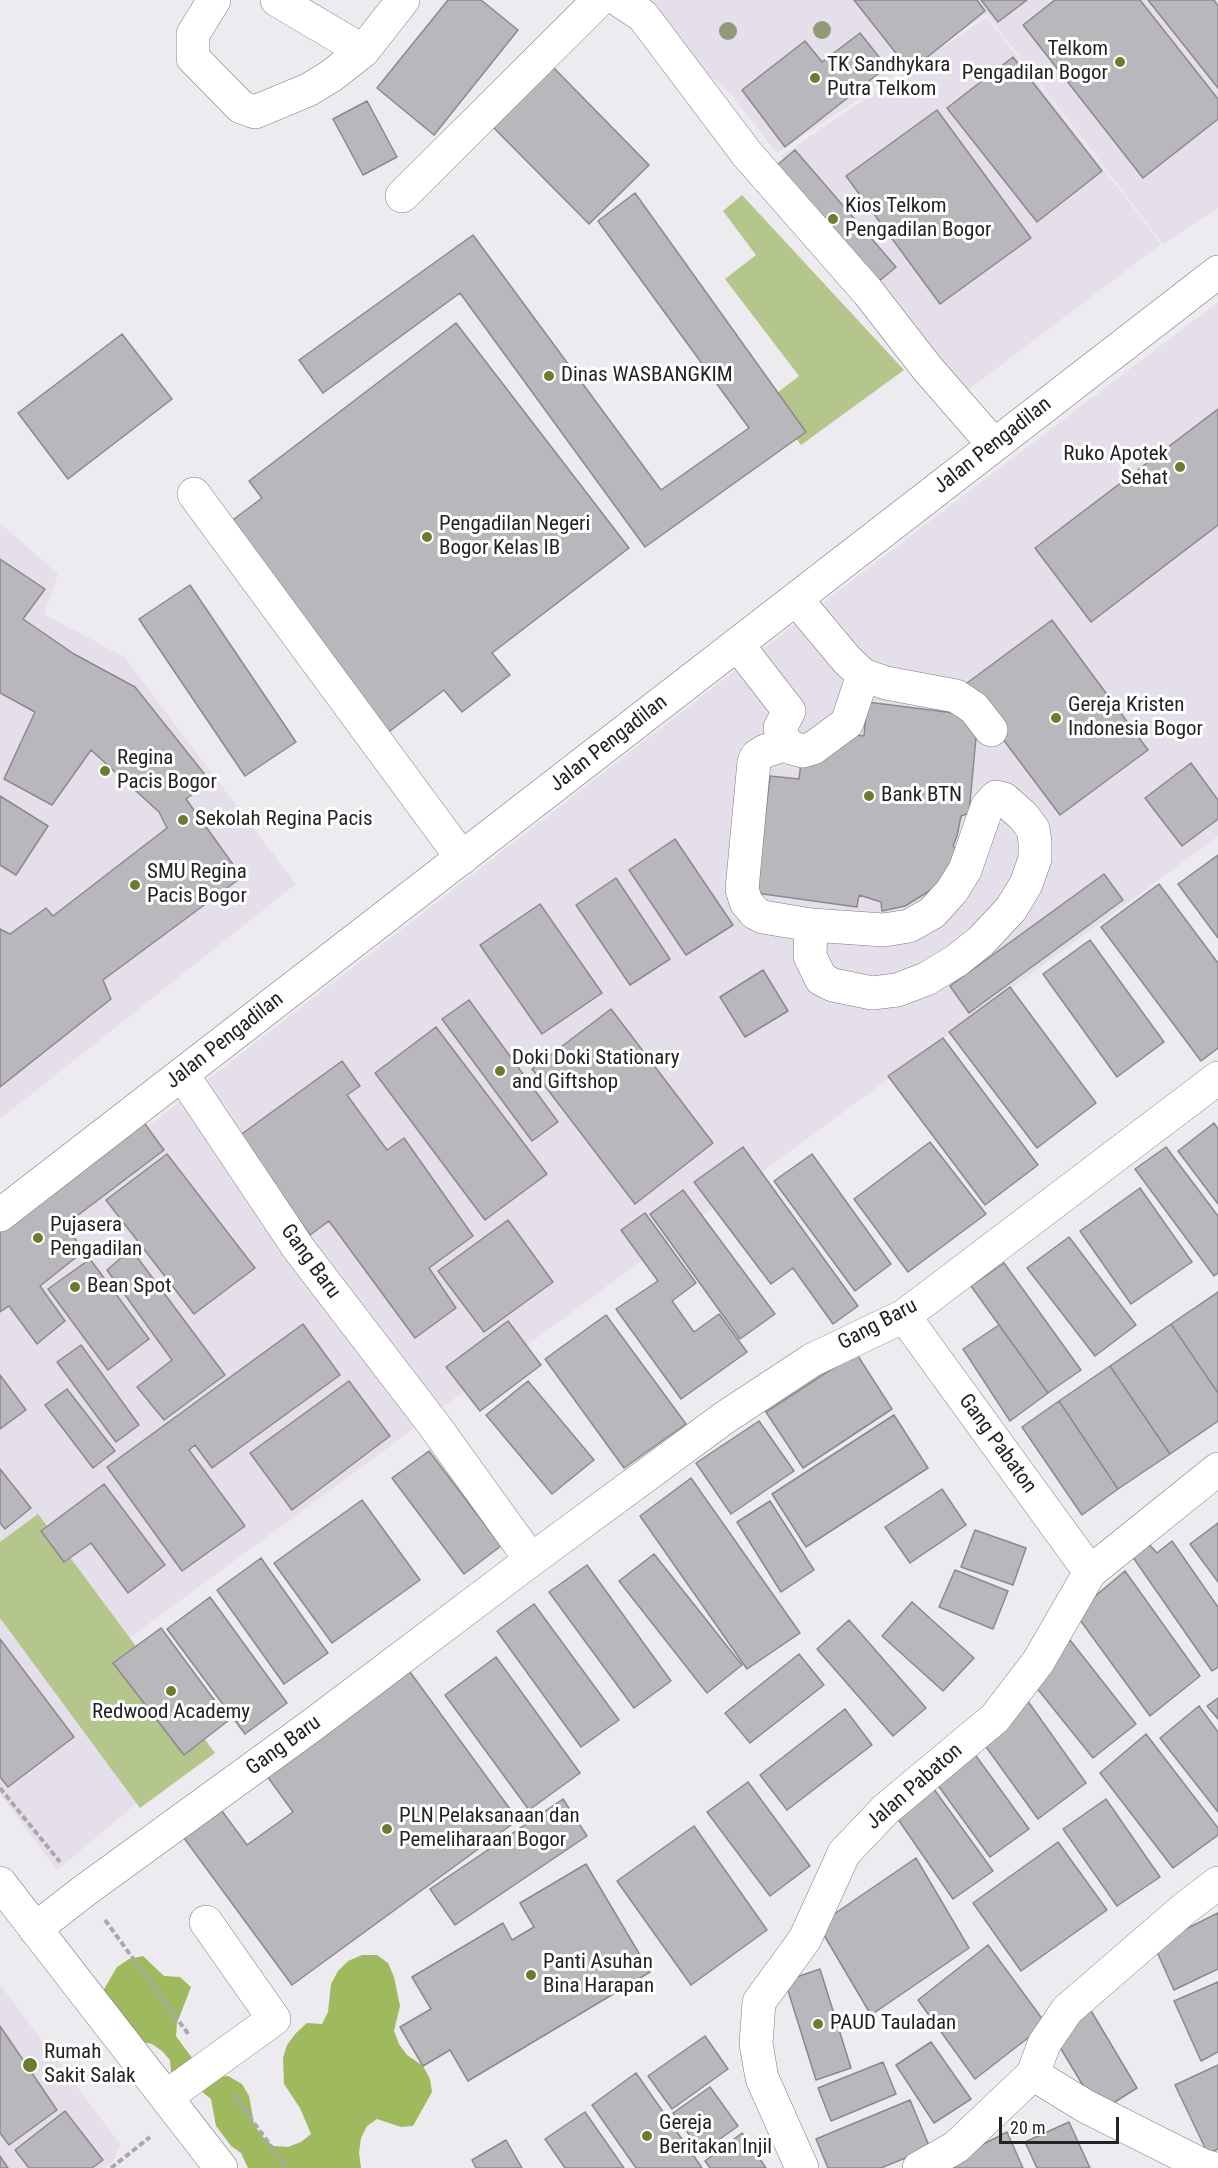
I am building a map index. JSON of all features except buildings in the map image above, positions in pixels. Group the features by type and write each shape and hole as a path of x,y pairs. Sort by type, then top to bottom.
{"street":[{"path":"214,0 193,34 193,58 241,107 249,111 263,110 308,90 331,76 363,51 403,0"},
{"path":"277,0 363,51"},
{"path":"402,196 599,0"},
{"path":"641,5 747,154 868,292 927,368 994,445"},
{"name":"Jalan Pengadilan","path":"0,1215 1218,272"},
{"path":"194,494 462,858"},
{"path":"796,599 847,660 863,675 886,683 956,696 974,708 991,730"},
{"path":"737,644 789,711 780,728 784,741 792,748 803,751 813,748 847,723 863,675"},
{"path":"788,744 765,751 757,756 754,762 742,889 746,902 755,913 763,917 811,925 884,930 909,926 932,913 952,891 965,870 976,845 987,807 996,797 1004,799 1034,829 1035,859 1026,884 1011,909 981,941 956,961 926,979 897,990 872,993 833,985 821,979 814,967 810,956 811,925"},
{"name":"Gang Baru","path":"182,1074 299,1249 434,1425 531,1560"},
{"name":"Gang Baru","path":"35,1929 724,1418 812,1360 904,1317 1218,1078"},
{"name":"Gang Pabaton","path":"904,1317 1090,1572"},
{"name":"Jalan Pabaton","path":"802,2168 762,2078 756,2044 759,2002 805,1939 844,1852 886,1809 995,1718 1038,1662 1090,1572 1218,1469"},
{"path":"0,1883 221,2168"},
{"path":"920,2168 956,2147 1033,2074 1044,2044 1067,2010 1185,1908 1218,1883"},
{"path":"172,2105 211,2064 274,2019 206,1922"},
{"path":"1033,2074 1085,2106 1212,2168"}],"path":[{"path":"0,1788 84,1891 287,2168"},
{"path":"111,2168 172,2105"}],"shaded area":[{"path":"625,0 1218,0 1218,208 1163,244 987,14 777,153 730,93 621,3"},
{"path":"987,17 1161,244 964,393 781,156"},
{"path":"1218,302 1218,836 101,1659 155,1788 57,1870 0,1794 0,1241 808,614"},
{"name":"Regina Pacis Bogor","path":"0,523 58,574 44,614 124,657 296,884 0,1119"},
{"name":"Rumah Sakit Salak","path":"0,1985 121,2145 112,2162 103,2168 0,2168"}],"green space":[{"path":"742,195 904,370 801,445 767,401 799,376 725,279 756,255 723,211"},
{"path":"38,1514 215,1753 140,1808 0,1618 0,1542"},
{"path":"362,1955 377,1955 388,1963 394,1977 400,2006 394,2031 407,2055 423,2066 430,2079 432,2092 413,2126 401,2127 377,2119 367,2126 361,2138 359,2153 361,2168 248,2168 241,2153 231,2146 216,2126 211,2099 201,2091 177,2083 171,2072 170,2060 152,2044 138,2041 103,1991 117,1967 129,1959 143,1956 164,1976 180,1977 191,1987 177,2023 176,2036 192,2058 215,2077 228,2076 242,2084 249,2096 254,2124 262,2136 273,2146 288,2147 301,2142 311,2134 300,2108 284,2084 283,2058 287,2045 307,2023 322,2024 328,2012 331,1984 338,1971 348,1961"}],"place":[{"name":"Telkom Pengadilan Bogor","path":"1120,62"},
{"name":"TK Sandhykara Putra Telkom","path":"815,78"},
{"name":"Kios Telkom Pengadilan Bogor","path":"833,219"},
{"name":"Dinas WASBANGKIM","path":"549,376"},
{"name":"Ruko Apotek Sehat","path":"1180,467"},
{"name":"Pengadilan Negeri Bogor Kelas IB","path":"427,537"},
{"name":"Gereja Kristen Indonesia Bogor","path":"1056,718"},
{"name":"Regina Pacis Bogor","path":"105,771"},
{"name":"Bank BTN","path":"869,796"},
{"name":"Sekolah Regina Pacis","path":"183,820"},
{"name":"SMU Regina Pacis Bogor","path":"135,885"},
{"name":"Doki Doki Stationary and Giftshop","path":"500,1071"},
{"name":"Pujasera Pengadilan","path":"38,1238"},
{"name":"Bean Spot","path":"75,1287"},
{"name":"Redwood Academy","path":"171,1691"},
{"name":"PLN Pelaksanaan dan Pemeliharaan Bogor","path":"387,1829"},
{"name":"Panti Asuhan Bina Harapan","path":"531,1975"},
{"name":"PAUD Tauladan","path":"818,2024"},
{"name":"Rumah Sakit Salak","path":"30,2065"},
{"name":"Gereja Beritakan Injil","path":"647,2136"}]}
